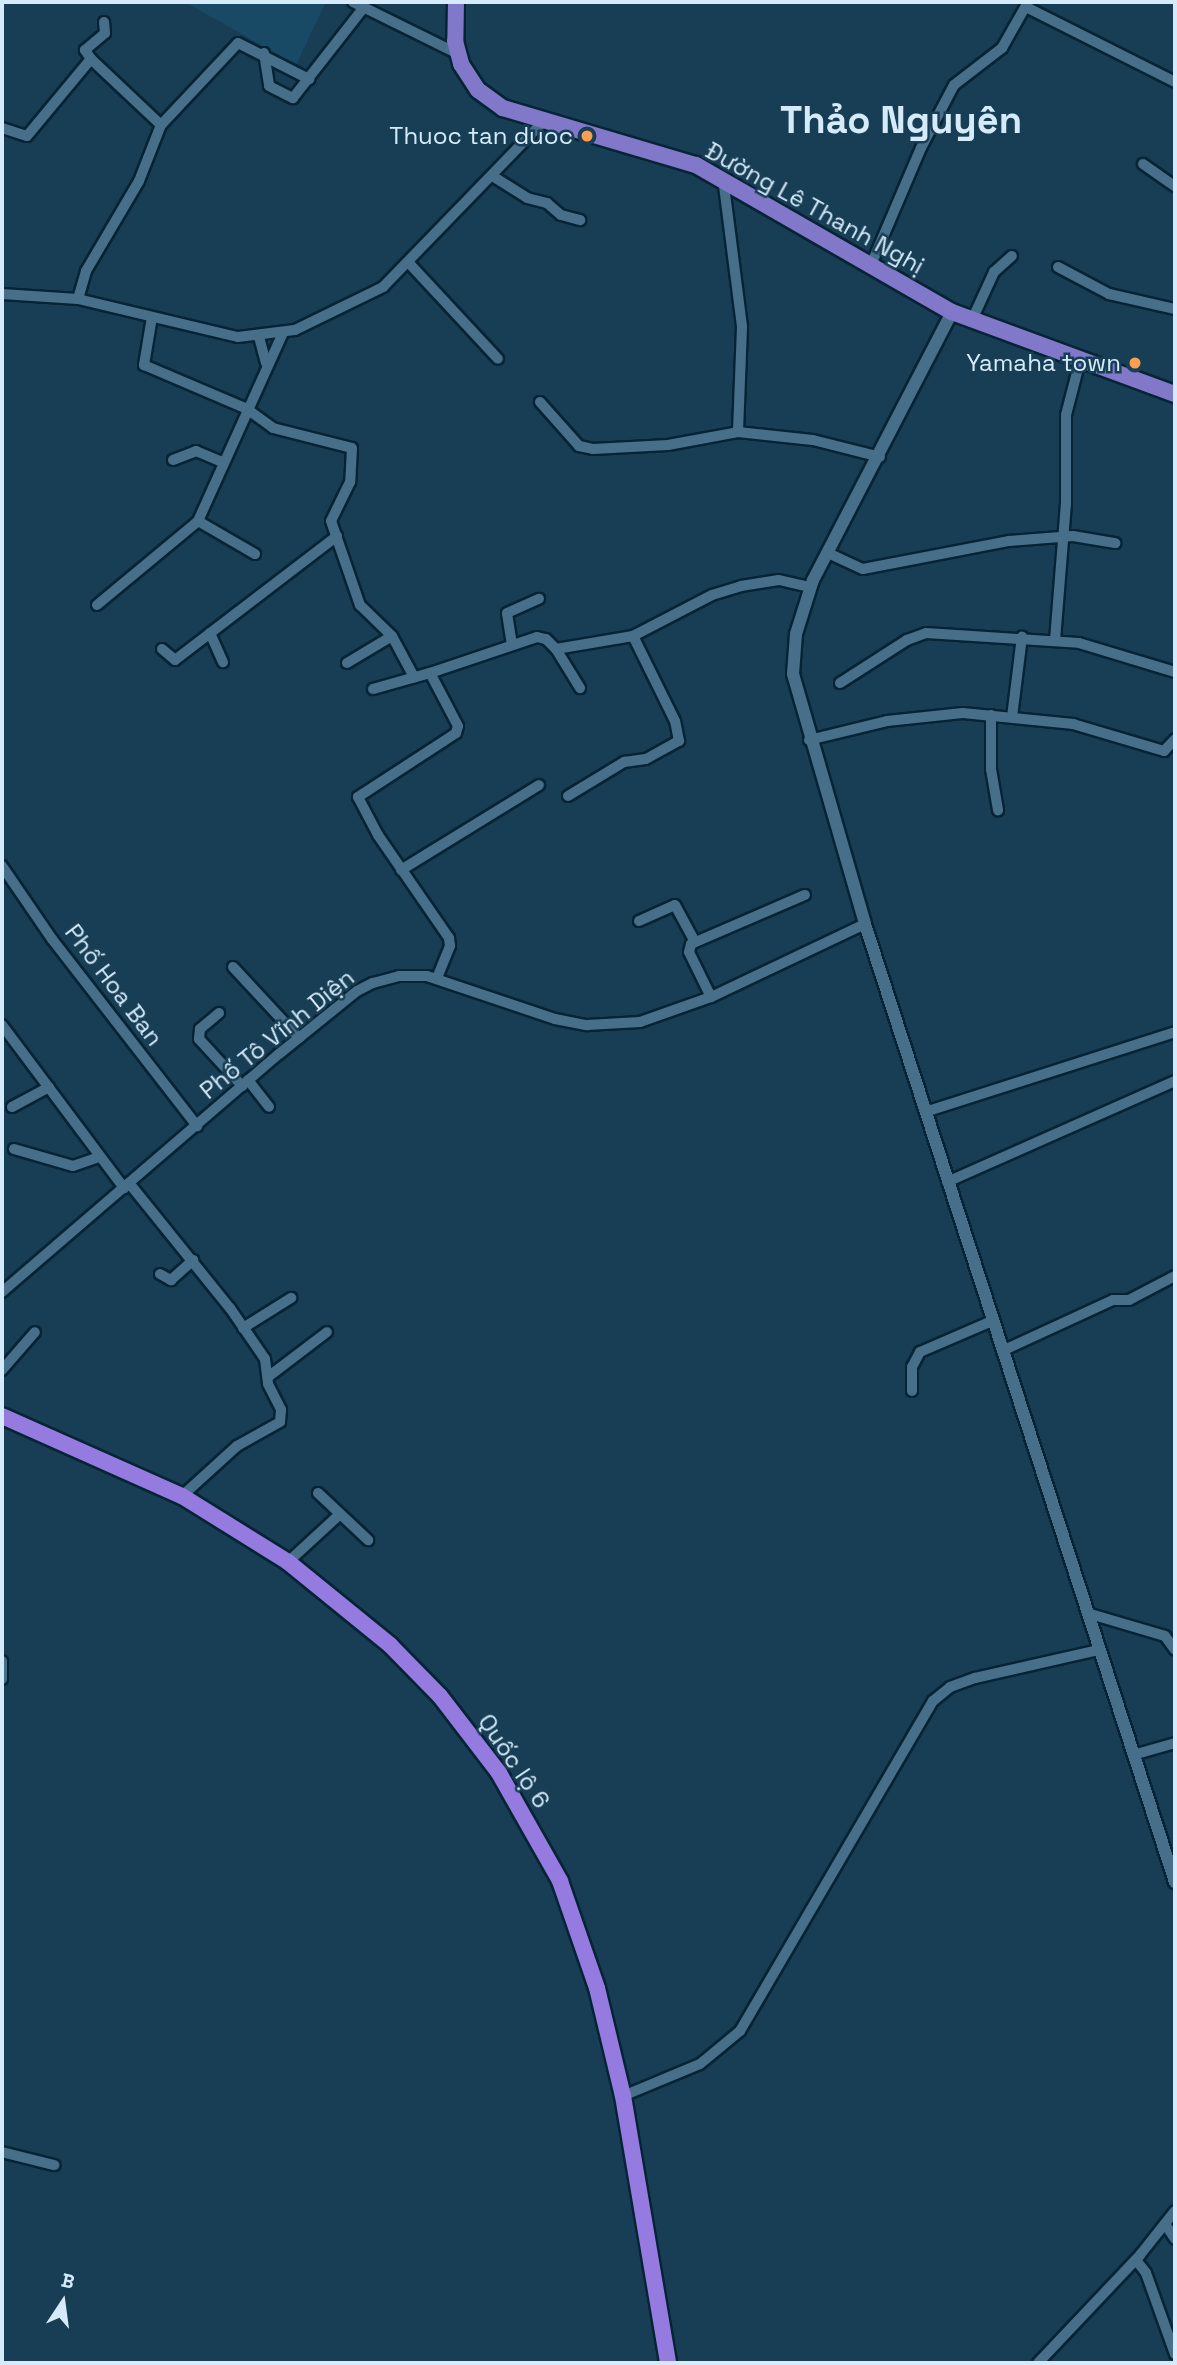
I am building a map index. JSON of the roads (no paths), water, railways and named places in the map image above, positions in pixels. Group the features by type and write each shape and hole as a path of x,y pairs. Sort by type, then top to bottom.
{"highway":[{"name":"Quốc lộ 6","path":"2,1416 182,1496 289,1562 370,1626 432,1688 518,1803 560,1881 576,1924 622,2096 668,2363"}],"main road":[{"name":"Đường Lê Thanh Nghị","path":"456,2 458,54 466,74 491,100 542,123 647,148 723,178 952,312 1080,361 1173,389"}],"street":[{"path":"353,2 458,54"},
{"path":"871,265 921,148 954,85 1002,48 1027,4 1175,82"},
{"path":"264,53 270,88 293,99 364,7"},
{"path":"104,22 105,33 86,49 91,59 161,125"},
{"path":"78,299 86,271 139,181 161,125 238,43 264,53 309,79"},
{"path":"2,128 27,136 91,59"},
{"path":"2,294 78,299 215,333 259,337 283,333 368,297 408,262 494,177 542,123"},
{"path":"1143,164 1175,186"},
{"path":"494,177 561,215 580,220"},
{"path":"723,178 742,327 738,432"},
{"path":"972,320 995,272 1012,256"},
{"path":"408,262 498,359"},
{"path":"1058,267 1109,294 1175,309"},
{"path":"952,312 880,457 810,587 793,655 793,674 809,740 864,923 1175,1882"},
{"path":"152,317 144,365 247,409 274,428 352,448 350,482 331,516 360,605 392,636 414,677"},
{"path":"97,605 198,521 266,363 283,333"},
{"path":"259,337 266,363"},
{"path":"1055,640 1063,536 1068,401 1080,361"},
{"path":"540,401 579,446 593,449 667,445 738,432 813,440 880,457"},
{"path":"173,460 196,451 224,463"},
{"path":"198,521 255,554"},
{"path":"162,649 175,660 337,536"},
{"path":"828,553 851,566 877,568 980,546 1063,536 1115,543"},
{"path":"556,649 633,636 712,595 741,586 779,580 810,587"},
{"path":"512,645 507,613 539,599"},
{"path":"210,633 223,662"},
{"path":"840,683 907,639 926,633 1055,640 1104,648 1175,672"},
{"path":"347,663 392,636"},
{"path":"568,796 624,762 646,759 679,741 675,721 633,636"},
{"path":"1012,717 1022,637"},
{"path":"373,689 537,638 546,639 556,649 580,688"},
{"path":"430,673 458,726 456,733 358,797 401,870 449,938 450,946 437,978"},
{"path":"809,740 916,716 991,715 1093,728 1164,751 1175,739"},
{"path":"991,715 990,761 998,810"},
{"path":"401,870 539,785"},
{"name":"Phố Hoa Ban","path":"2,866 60,950 197,1125"},
{"path":"711,997 689,952 695,942 804,895"},
{"path":"639,921 675,905 695,942"},
{"name":"Phố Tô Vĩnh Diện","path":"2,1292 299,1038 373,984 399,976 437,978 528,1012 586,1025 640,1022 711,997 864,923"},
{"path":"233,967 299,1038"},
{"path":"219,1013 200,1029 199,1039 269,1107"},
{"path":"2,1025 99,1157 194,1260 265,1359 268,1377 281,1410 280,1422 237,1446 182,1496"},
{"path":"925,1112 1175,1032"},
{"path":"947,1182 1175,1081"},
{"path":"12,1107 49,1087"},
{"path":"14,1149 74,1166 99,1157"},
{"path":"160,1274 171,1280 194,1260"},
{"path":"1002,1351 1113,1300 1129,1300 1175,1276"},
{"path":"243,1328 291,1298"},
{"path":"912,1391 912,1367 920,1352 992,1321"},
{"path":"2,1370 35,1332"},
{"path":"268,1377 327,1332"},
{"path":"318,1493 368,1540"},
{"path":"289,1562 340,1515"},
{"path":"1087,1614 1166,1636 1175,1650"},
{"path":"622,2096 700,2064 740,2031 933,1701 950,1687 975,1678 1098,1650"},
{"path":"2,1661 2,1679"},
{"path":"1133,1755 1175,1743"},
{"path":"2,2152 54,2165"},
{"path":"1038,2363 1136,2260 1175,2211"},
{"path":"1165,2224 1175,2239"},
{"path":"1136,2260 1146,2273 1175,2354"}],"place":[{"name":"Thuoc tan duoc","path":"587,136"},
{"name":"Yamaha town","path":"1135,363"}],"district":[{"name":"Thảo Nguyên","path":"901,121"}]}
